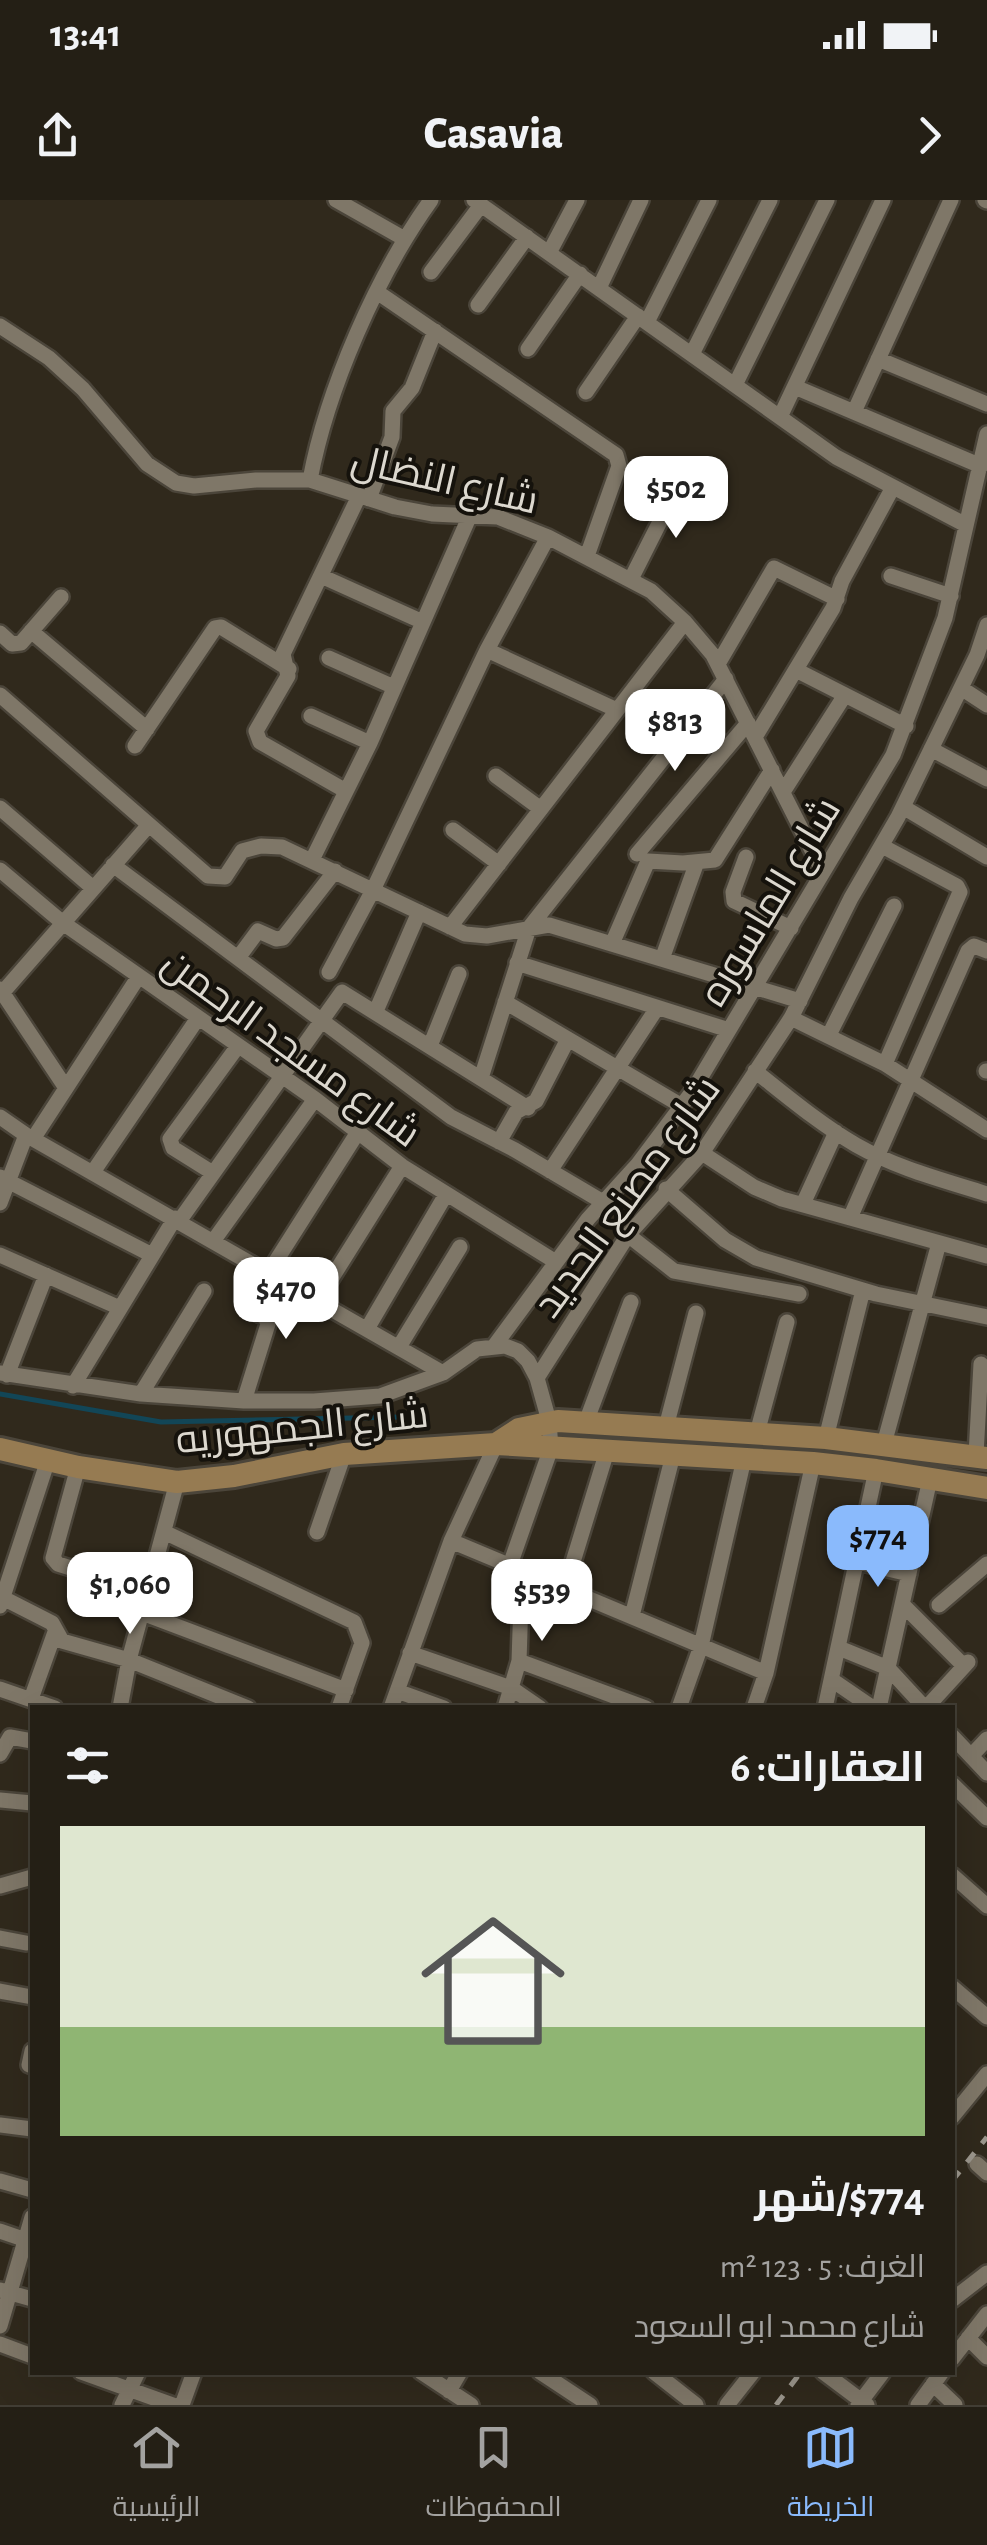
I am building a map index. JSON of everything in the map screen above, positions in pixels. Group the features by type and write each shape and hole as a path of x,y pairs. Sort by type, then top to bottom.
{"main road":[{"name":"شارع الجمهوريه","path":"496,1444 519,1429 550,1421 826,1438 982,1456"},
{"name":"شارع الجمهوريه","path":"0,1450 177,1482 234,1476 344,1454 496,1444 813,1464 987,1488"}],"street":[{"path":"336,200 403,238"},
{"path":"310,480 320,428 377,292 403,238 431,200"},
{"path":"500,218 509,200"},
{"path":"550,253 577,200"},
{"path":"598,288 641,200"},
{"path":"586,392 642,319 709,200"},
{"path":"692,354 770,200"},
{"path":"735,385 827,200"},
{"path":"780,417 882,200"},
{"path":"854,412 951,200"},
{"path":"431,272 477,202 836,457 966,525"},
{"path":"478,305 526,237"},
{"path":"528,349 580,274"},
{"path":"377,292 616,455 619,466 588,556"},
{"name":"شارع النضال","path":"0,326 50,358 83,389 160,476 194,486 310,480 432,514 498,517 588,556 651,591 685,622 722,672 823,872"},
{"path":"289,669 283,654 364,498 392,437 393,411 412,388 435,331"},
{"path":"878,358 987,404"},
{"path":"795,387 981,466"},
{"name":"شارع الماسوره","path":"495,1346 556,1262 682,1106 879,781 906,726 951,596 987,434"},
{"path":"631,579 680,482"},
{"path":"636,854 752,730 796,670 892,489"},
{"path":"312,860 370,743 471,514"},
{"path":"328,972 373,890 487,650 548,537"},
{"path":"481,1078 529,928 722,672 774,568 837,598"},
{"path":"321,576 423,622"},
{"path":"891,576 951,596"},
{"path":"0,633 16,645 61,597"},
{"path":"450,927 685,622"},
{"name":"شارع مصنع الحديد","path":"538,1378 628,1235 702,1153 791,1018 851,898 903,807 987,625"},
{"path":"135,746 215,628 222,627 289,669"},
{"path":"31,631 146,729"},
{"path":"487,650 617,710"},
{"path":"329,658 394,687"},
{"path":"289,669 257,727 257,739 346,791"},
{"path":"796,670 906,726"},
{"path":"960,688 987,704"},
{"path":"783,792 846,695"},
{"path":"0,696 208,876 225,877 242,851 282,847 450,927 487,936 549,925 800,1000"},
{"path":"311,716 370,743"},
{"path":"931,749 987,779"},
{"path":"612,944 648,861 712,862 772,770"},
{"path":"496,776 541,809"},
{"path":"903,807 987,857"},
{"path":"0,808 93,888"},
{"path":"66,1088 3,997 148,826"},
{"path":"452,830 498,864"},
{"path":"882,846 957,886 960,892 885,1064"},
{"path":"746,857 733,892 734,901 792,928"},
{"path":"662,959 696,862"},
{"path":"113,865 451,1117 603,1202"},
{"path":"238,958 258,931 283,938 335,871"},
{"name":"شارع مسجد الرحمن","path":"2,877 315,1099 444,1196 556,1262"},
{"path":"829,1035 894,906"},
{"path":"376,1011 419,912"},
{"path":"850,1218 979,949"},
{"path":"517,963 729,1030"},
{"path":"430,1046 459,974"},
{"path":"0,1204 4,1179 29,1137 140,976"},
{"path":"74,1386 152,1255 342,992 528,1108"},
{"path":"505,1002 682,1106"},
{"path":"550,1170 656,1008"},
{"path":"93,1172 198,1018"},
{"path":"791,1018 885,1064 987,1130"},
{"path":"499,1142 516,1112 536,1101 568,1039"},
{"path":"214,1173 174,1148 170,1139 238,1046"},
{"path":"755,1071 836,1132 879,1155 987,1194"},
{"path":"214,1240 315,1099"},
{"path":"0,1116 29,1137 443,1373"},
{"path":"269,1272 358,1132"},
{"path":"803,1204 836,1132"},
{"path":"702,1153 754,1187 987,1256"},
{"path":"318,1300 402,1166"},
{"path":"4,1179 152,1255"},
{"path":"666,1189 725,1240 756,1258 863,1290 987,1316"},
{"path":"367,1329 444,1196"},
{"path":"628,1235 674,1271 799,1294"},
{"path":"884,1444 939,1242"},
{"path":"398,1347 460,1247"},
{"path":"0,1255 120,1308"},
{"path":"4,1374 46,1275"},
{"path":"826,1438 863,1290"},
{"path":"141,1394 204,1291"},
{"path":"586,1422 631,1302"},
{"path":"244,1401 268,1324 265,1317 250,1310"},
{"path":"666,1428 696,1313"},
{"path":"758,1433 787,1322"},
{"path":"495,1346 518,1352 538,1378 550,1421 551,1448 516,1568 519,1661 507,1705"},
{"name":"شارع الجمهوريه","path":"4,1374 141,1394 244,1401 380,1396 443,1373 477,1349 495,1346"},
{"path":"981,1364 982,1456"},
{"path":"393,1705 450,1540 496,1444"},
{"path":"565,1588 607,1452"},
{"path":"317,1532 344,1454"},
{"path":"632,1616 674,1455"},
{"path":"48,1460 1,1602 50,1622 62,1641 129,1660 241,1705"},
{"path":"680,1705 701,1646 744,1460"},
{"path":"760,1705 813,1464"},
{"path":"78,1466 54,1558 58,1564 147,1592"},
{"path":"826,1705 876,1470"},
{"path":"877,1705 930,1479"},
{"path":"121,1705 177,1482"},
{"path":"164,1532 354,1622 362,1643 340,1705"},
{"path":"450,1540 766,1673"},
{"path":"858,1562 909,1574"},
{"path":"940,1605 986,1566"},
{"path":"902,1604 966,1664 929,1705"},
{"path":"142,1613 346,1690"},
{"path":"31,1699 55,1632"},
{"path":"840,1648 888,1668 923,1705"},
{"path":"410,1653 511,1688 536,1705"},
{"path":"519,1661 638,1705"},
{"path":"832,1680 871,1705"},
{"path":"0,1689 47,1705"},
{"path":"397,1690 436,1705"},
{"path":"0,1754 10,1737 30,1741"},
{"path":"955,1739 987,1773"},
{"path":"971,1756 987,1740"},
{"path":"955,1787 987,1818"},
{"path":"0,1800 30,1803"},
{"path":"0,1886 30,1877"},
{"path":"955,1878 987,1906"},
{"path":"0,1938 26,1943"},
{"path":"955,1989 987,2016"},
{"path":"0,1991 30,1996"},
{"path":"955,2114 987,2074"},
{"path":"955,2088 968,2098"},
{"path":"0,2125 30,2129"},
{"path":"0,2181 30,2189"},
{"path":"0,2231 30,2241 6,2291 0,2326"},
{"path":"955,2298 987,2273"},
{"path":"6,2291 30,2298"},
{"path":"955,2354 987,2314"},
{"path":"968,2338 987,2357"},
{"path":"0,2344 30,2355"},
{"path":"86,2375 126,2397 172,2405"},
{"path":"182,2405 193,2375"},
{"path":"425,2375 470,2405"},
{"path":"449,2391 458,2375"},
{"path":"545,2375 590,2405"},
{"path":"658,2375 696,2405"},
{"path":"727,2405 751,2375"},
{"path":"827,2375 862,2404 881,2375"},
{"path":"918,2405 938,2378 955,2405"}],"waterway":[{"path":"0,1394 161,1422 400,1417"}],"railway":[{"path":"955,2177 987,2137"},
{"path":"776,2405 799,2375"}]}
